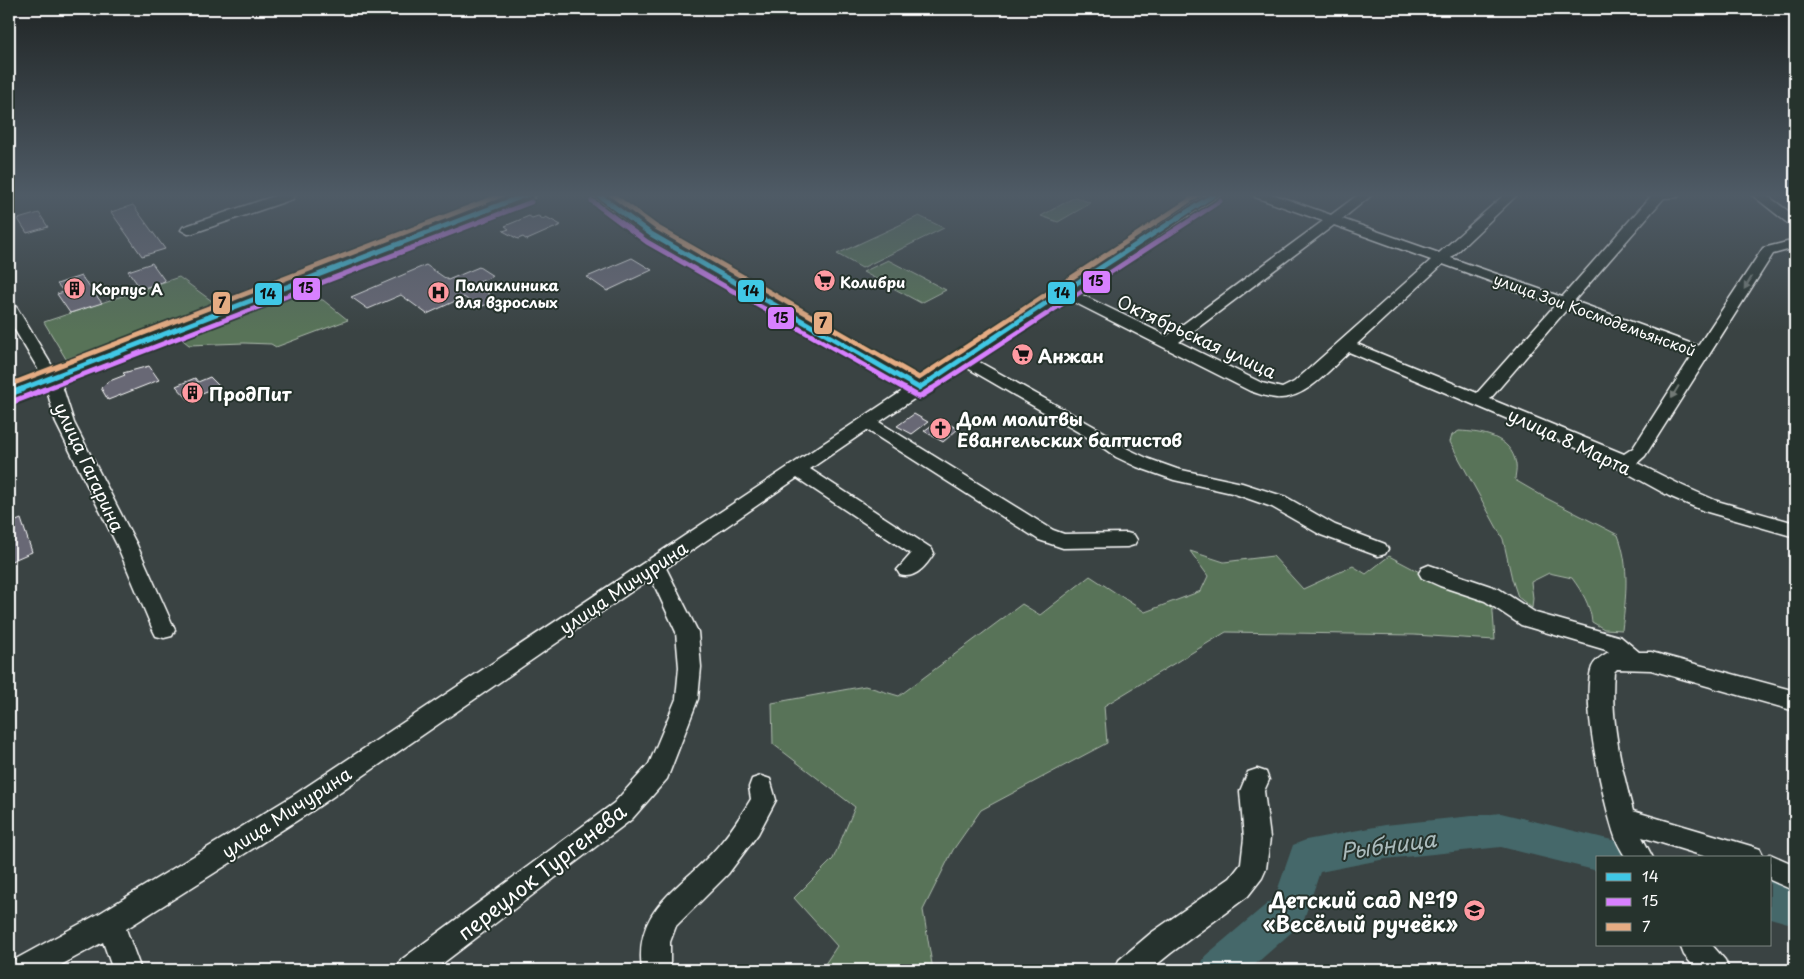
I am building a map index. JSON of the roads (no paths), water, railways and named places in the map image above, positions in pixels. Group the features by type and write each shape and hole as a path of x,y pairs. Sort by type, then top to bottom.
{"main road":[{"path":"9,394 410,240"}],"street":[{"path":"662,240 919,388"},
{"name":"улица Мичурина","path":"24,970 110,923 303,803 867,422 1145,240"},
{"path":"1168,343 1307,240"},
{"name":"улица Зои Космодемьянской","path":"1389,240 1704,353"},
{"name":"Октябрьская улица","path":"1065,292 1256,387 1282,394 1293,392 1463,240"},
{"path":"1480,400 1620,240"},
{"path":"1620,461 1630,459 1639,452 1681,383 1704,353 1768,251 1794,245"},
{"name":"улица Гагарина","path":"9,308 52,379 66,423 128,545 164,630"},
{"name":"улица 8 Марта","path":"1347,345 1620,461 1647,478 1711,506 1795,530"},
{"path":"963,359 1098,436 1122,453 1143,463 1174,474 1235,487 1279,502 1328,530 1378,550"},
{"path":"867,422 1046,535 1063,541 1127,540"},
{"path":"797,469 924,553 907,570"},
{"name":"переулок Тургенева","path":"411,970 623,811 658,771 687,699 690,667 687,632 655,566"},
{"path":"1429,573 1447,581 1492,595 1529,619 1613,643 1642,661"},
{"path":"1639,856 1625,827 1604,734 1601,688 1603,668 1613,660 1642,661 1795,701"},
{"path":"1129,970 1162,943 1239,887 1253,869 1257,838 1252,790 1258,780"},
{"path":"656,970 654,951 660,926 666,916 719,865 749,826 764,800 761,787"},
{"path":"1625,827 1743,856"},
{"path":"1772,867 1795,878"},
{"path":"110,923 126,970"},
{"path":"1695,946 1715,970"}],"waterway":[{"name":"Рыбница","path":"1219,970 1290,909 1306,857 1385,842 1501,830 1608,856"},
{"name":"Рыбница","path":"1772,900 1795,906"}],"place":[{"name":"Колибри","path":"824,281"},
{"name":"Корпус А","path":"75,288"},
{"name":"Поликлиника для взрослых","path":"439,293"},
{"name":"Анжан","path":"1022,355"},
{"name":"ПродПит","path":"193,393"},
{"name":"Дом молитвы Евангельских баптистов","path":"941,428"},
{"name":"Детский сад №19 «Весёлый ручеёк»","path":"1474,911"}]}
